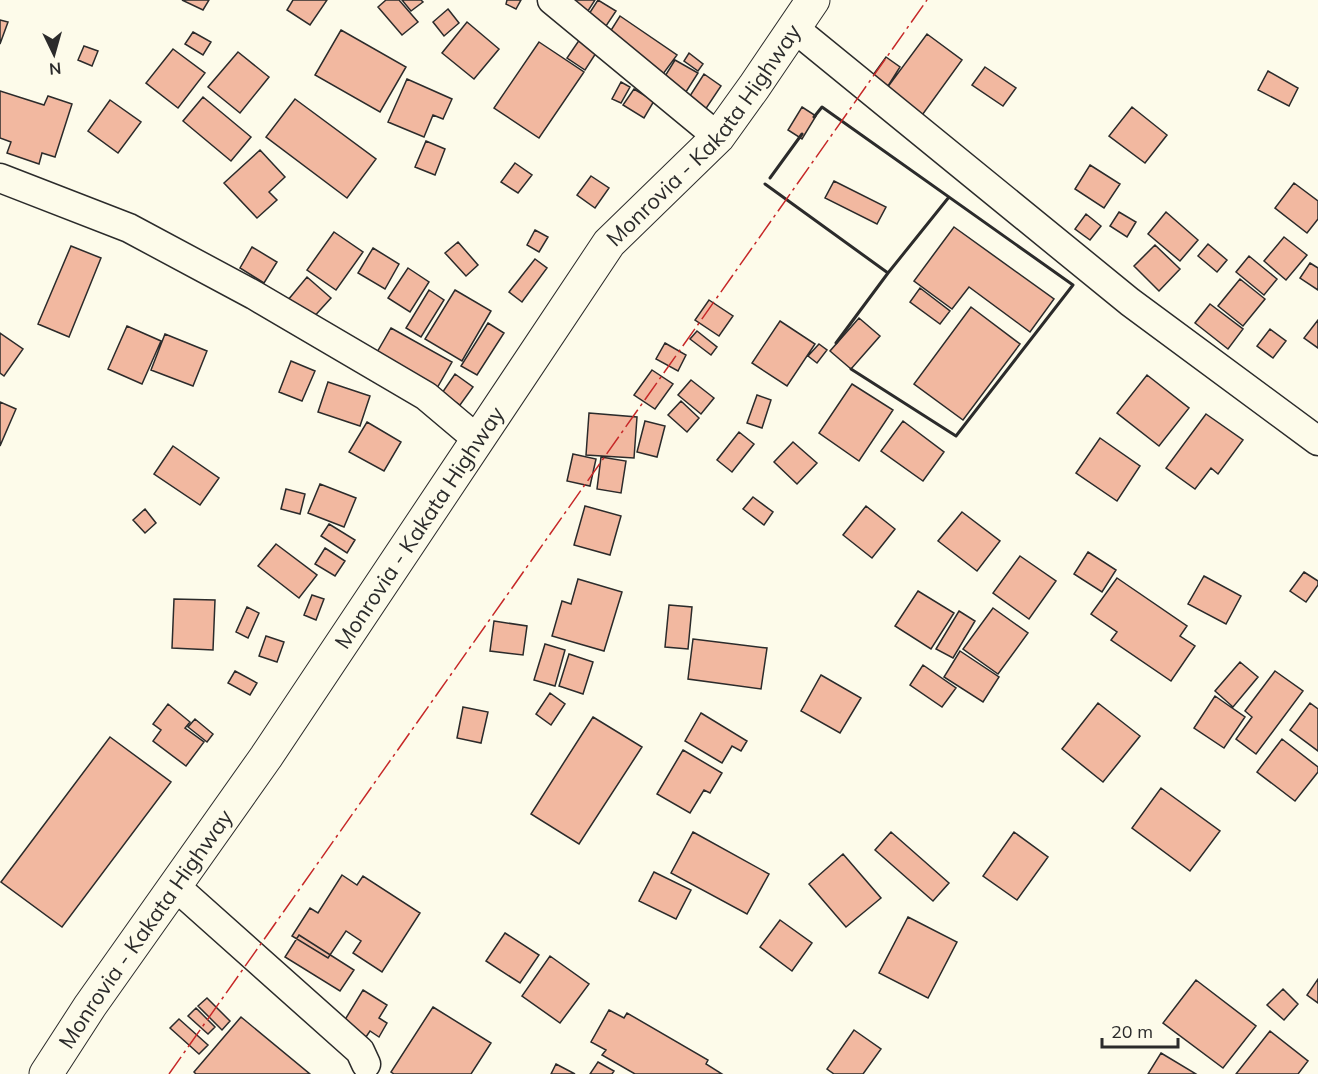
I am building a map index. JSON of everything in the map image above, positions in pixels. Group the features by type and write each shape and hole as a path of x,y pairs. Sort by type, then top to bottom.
{"highway":[{"name":"Monrovia - Kakata Highway","path":"46,1074 90,1006 266,757 609,243 718,137 813,0"}],"street":[{"path":"552,0 718,137"},
{"path":"794,28 1130,302 1318,441"},
{"path":"0,178 129,228 254,295 426,396 477,439"},
{"path":"175,886 360,1051 366,1064"}],"building":[{"path":"182,0 209,0 203,10"},
{"path":"293,0 327,0 310,25 287,10"},
{"path":"386,0 399,0 418,22 402,35 378,7"},
{"path":"402,0 421,0 423,2 411,11"},
{"path":"507,0 521,0 516,9 506,4"},
{"path":"565,0 595,0 586,14"},
{"path":"598,0 616,11 604,29 587,17"},
{"path":"448,9 459,23 444,36 433,22"},
{"path":"620,16 677,55 663,74 608,35"},
{"path":"0,20 8,22 0,44"},
{"path":"467,22 499,49 474,79 442,53"},
{"path":"341,30 406,67 380,112 315,75"},
{"path":"193,32 211,42 203,55 185,44"},
{"path":"927,34 962,60 920,118 884,92"},
{"path":"580,39 598,50 585,70 567,58"},
{"path":"539,42 584,72 539,138 494,108"},
{"path":"84,46 98,51 92,66 78,60"},
{"path":"173,49 205,73 178,108 146,83"},
{"path":"238,52 269,77 240,113 208,87"},
{"path":"689,53 703,64 698,71 684,61"},
{"path":"886,57 900,67 888,86 873,75"},
{"path":"675,60 698,73 684,95 662,81"},
{"path":"985,67 1016,88 1003,106 972,85"},
{"path":"1268,71 1298,88 1289,106 1258,90"},
{"path":"704,74 721,86 705,110 688,99"},
{"path":"407,79 452,99 443,119 433,115 424,137 388,122"},
{"path":"621,82 630,87 621,103 612,99"},
{"path":"634,89 654,101 644,118 623,105"},
{"path":"0,91 44,105 48,96 72,104 55,157 42,153 39,164 7,153 11,142 0,138"},
{"path":"203,97 251,137 231,161 183,121"},
{"path":"295,99 376,159 347,198 266,137"},
{"path":"110,100 141,122 118,153 88,131"},
{"path":"802,107 816,116 802,139 788,130"},
{"path":"1132,107 1167,135 1145,163 1109,136"},
{"path":"426,141 445,149 435,175 415,167"},
{"path":"260,150 285,177 269,192 277,200 257,218 224,183"},
{"path":"515,163 532,175 518,193 501,182"},
{"path":"1090,165 1120,184 1104,208 1075,189"},
{"path":"591,176 609,188 595,208 577,195"},
{"path":"834,181 886,207 877,224 825,198"},
{"path":"1294,183 1318,201 1318,219 1307,233 1275,208"},
{"path":"1119,212 1136,222 1127,237 1110,226"},
{"path":"1166,212 1198,240 1180,261 1148,234"},
{"path":"1086,214 1101,226 1090,240 1075,229"},
{"path":"954,227 1054,299 1030,332 969,287 952,309 914,281"},
{"path":"535,230 548,237 539,252 527,245"},
{"path":"334,232 363,252 336,290 307,270"},
{"path":"1284,237 1307,255 1286,280 1264,261"},
{"path":"458,242 478,265 466,276 445,253"},
{"path":"1208,244 1227,260 1217,272 1198,256"},
{"path":"1155,245 1180,269 1159,291 1134,266"},
{"path":"71,246 101,258 69,337 38,324"},
{"path":"252,247 277,262 264,283 240,268"},
{"path":"373,248 399,264 385,289 358,273"},
{"path":"1249,256 1277,279 1264,295 1236,272"},
{"path":"535,259 547,268 522,302 509,292"},
{"path":"1310,263 1318,268 1318,290 1300,278"},
{"path":"408,268 429,282 410,312 388,298"},
{"path":"307,277 331,298 311,320 288,300"},
{"path":"1240,279 1265,299 1243,326 1218,306"},
{"path":"920,288 950,311 940,324 910,302"},
{"path":"429,290 444,300 421,337 406,328"},
{"path":"455,290 491,311 462,361 425,339"},
{"path":"709,300 733,316 719,336 695,320"},
{"path":"1210,304 1243,329 1228,349 1195,323"},
{"path":"971,307 1020,344 963,420 914,384"},
{"path":"859,318 880,336 851,369 830,351"},
{"path":"1318,320 1318,348 1304,338"},
{"path":"780,321 815,344 787,386 752,363"},
{"path":"488,323 504,333 477,375 461,366"},
{"path":"127,326 161,341 142,384 108,369"},
{"path":"391,328 452,362 437,388 376,354"},
{"path":"1270,329 1286,341 1273,358 1257,346"},
{"path":"697,331 717,347 711,355 690,339"},
{"path":"0,333 23,349 4,376 0,373"},
{"path":"165,334 207,351 193,386 151,370"},
{"path":"665,343 686,355 678,371 656,359"},
{"path":"819,344 827,350 817,363 808,356"},
{"path":"291,361 315,371 302,401 279,392"},
{"path":"652,370 673,384 655,409 634,395"},
{"path":"455,374 473,387 460,405 442,393"},
{"path":"1147,375 1189,408 1159,446 1117,413"},
{"path":"691,380 714,398 701,414 678,395"},
{"path":"328,382 370,396 360,426 318,412"},
{"path":"852,384 893,410 859,461 819,433"},
{"path":"757,395 771,400 762,428 747,423"},
{"path":"681,401 699,418 687,432 668,415"},
{"path":"0,402 16,409 0,446"},
{"path":"589,413 637,417 634,458 586,455"},
{"path":"1206,414 1243,440 1218,474 1211,468 1195,489 1166,468"},
{"path":"645,421 665,426 657,457 637,452"},
{"path":"903,421 944,452 923,481 881,451"},
{"path":"367,422 401,442 384,471 349,452"},
{"path":"739,432 754,444 732,472 717,460"},
{"path":"1100,438 1140,466 1117,501 1076,473"},
{"path":"793,442 817,463 797,484 774,462"},
{"path":"173,446 219,478 200,505 154,474"},
{"path":"573,454 596,459 590,486 567,481"},
{"path":"601,457 626,461 621,493 597,489"},
{"path":"320,484 356,498 344,527 308,513"},
{"path":"286,489 305,494 300,514 281,509"},
{"path":"753,497 773,512 764,525 743,509"},
{"path":"585,506 621,516 610,555 574,545"},
{"path":"866,506 895,529 872,558 843,535"},
{"path":"145,509 156,523 145,533 133,520"},
{"path":"962,512 1000,541 977,571 938,541"},
{"path":"329,524 355,540 347,553 321,536"},
{"path":"276,544 317,575 299,598 258,566"},
{"path":"325,548 345,561 335,576 315,564"},
{"path":"1088,552 1116,570 1102,592 1074,574"},
{"path":"1020,556 1056,581 1029,619 993,593"},
{"path":"1304,572 1318,581 1318,585 1306,602 1290,591"},
{"path":"1204,576 1241,596 1226,624 1188,604"},
{"path":"1117,578 1187,626 1180,636 1195,646 1171,681 1111,640 1117,632 1091,614"},
{"path":"578,579 622,592 604,651 552,636 562,601 571,604"},
{"path":"918,591 954,613 931,649 895,626"},
{"path":"312,595 324,599 316,620 304,615"},
{"path":"174,599 215,600 213,650 172,648"},
{"path":"669,605 692,607 688,649 665,647"},
{"path":"247,607 259,613 248,638 236,632"},
{"path":"993,608 1028,633 998,674 963,649"},
{"path":"959,611 975,621 953,658 936,649"},
{"path":"494,621 527,626 523,655 490,651"},
{"path":"266,636 284,642 277,662 259,656"},
{"path":"693,639 767,648 761,689 688,679"},
{"path":"545,644 565,650 555,686 534,680"},
{"path":"960,651 999,677 983,702 944,677"},
{"path":"569,654 593,662 583,694 559,686"},
{"path":"1240,662 1258,677 1233,707 1215,691"},
{"path":"923,665 956,688 942,707 910,685"},
{"path":"235,671 257,683 250,695 228,683"},
{"path":"1275,671 1303,691 1256,754 1236,739 1252,717 1245,711"},
{"path":"821,675 861,698 840,733 801,711"},
{"path":"550,693 565,704 551,725 536,714"},
{"path":"1215,696 1245,717 1224,748 1194,728"},
{"path":"1098,703 1140,736 1103,782 1062,749"},
{"path":"1310,703 1318,709 1318,751 1290,730"},
{"path":"168,704 190,722 185,728 204,742 186,766 153,741 161,730 153,724"},
{"path":"463,707 488,712 481,743 457,738"},
{"path":"701,713 747,741 741,751 732,746 722,763 685,741"},
{"path":"593,717 642,747 579,844 531,814"},
{"path":"195,719 213,734 207,742 188,727"},
{"path":"110,737 171,782 62,927 1,882"},
{"path":"1282,739 1318,767 1318,772 1295,801 1257,772"},
{"path":"683,750 722,773 710,793 704,790 690,813 657,794"},
{"path":"1161,788 1220,831 1190,871 1132,828"},
{"path":"693,832 769,874 747,914 671,873"},
{"path":"891,832 949,883 933,901 875,850"},
{"path":"1014,832 1048,857 1017,900 983,876"},
{"path":"843,854 881,898 846,927 809,884"},
{"path":"654,872 691,890 676,919 639,901"},
{"path":"342,875 357,885 363,876 420,913 382,972 353,953 361,941 346,931 328,958 292,936 310,908 318,913"},
{"path":"908,917 957,942 928,998 879,973"},
{"path":"780,920 812,943 792,971 760,947"},
{"path":"505,933 539,955 520,983 486,961"},
{"path":"299,935 354,970 340,991 285,957"},
{"path":"550,956 589,984 560,1023 522,996"},
{"path":"1318,979 1318,1003 1307,995"},
{"path":"1196,980 1256,1026 1223,1068 1163,1023"},
{"path":"1283,989 1298,1004 1284,1020 1267,1005"},
{"path":"363,990 387,1005 379,1018 387,1023 379,1037 370,1031 366,1037 343,1023"},
{"path":"207,998 230,1021 222,1030 198,1006"},
{"path":"433,1007 491,1043 471,1074 394,1074 391,1072"},
{"path":"196,1008 215,1027 208,1034 188,1016"},
{"path":"609,1010 624,1018 627,1013 708,1060 706,1064 722,1074 635,1074 602,1055 606,1050 591,1042"},
{"path":"241,1017 310,1074 196,1074 194,1072"},
{"path":"179,1019 208,1045 199,1054 170,1028"},
{"path":"854,1030 881,1049 863,1074 834,1074 827,1069"},
{"path":"1270,1031 1308,1061 1298,1074 1236,1074"},
{"path":"1161,1053 1196,1074 1148,1074"},
{"path":"598,1062 614,1071 612,1074 590,1074"},
{"path":"556,1064 575,1074 551,1074"}],"wall":[{"path":"814,117 822,107 1073,285 956,436 851,369"},
{"path":"770,178 802,134"},
{"path":"765,184 888,273 949,197"},
{"path":"836,343 888,273"}],"power":[{"path":"169,1074 927,0"}]}
